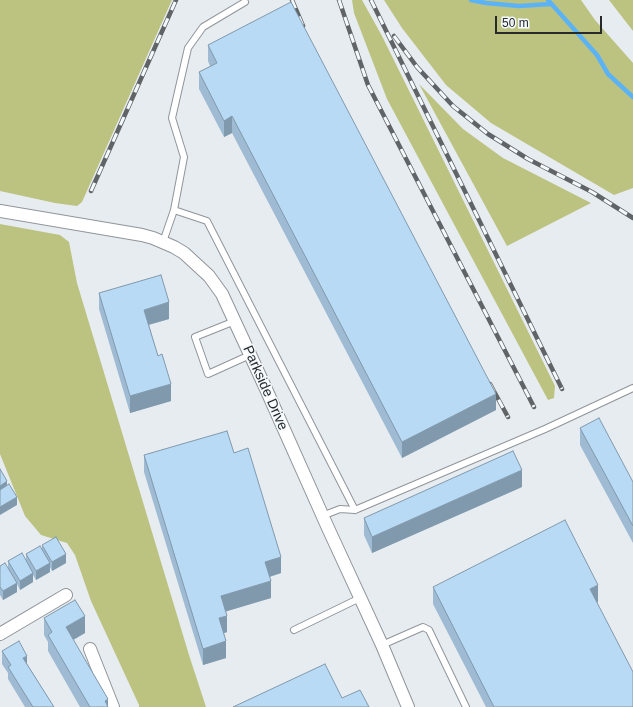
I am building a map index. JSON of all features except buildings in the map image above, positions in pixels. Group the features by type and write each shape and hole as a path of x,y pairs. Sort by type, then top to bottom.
{"street":[{"name":"Parkside Drive","path":"0,211 142,235 163,242 184,253 209,276 222,294 235,321 322,516 382,645 408,707"},
{"path":"0,634 66,595"},
{"path":"90,649 113,707"}],"lane":[{"path":"163,242 174,210 184,157 172,118 188,48 203,28 245,2"},
{"path":"174,210 207,221 355,510"},
{"path":"235,321 195,337 208,374 250,355"},
{"path":"322,516 340,509 355,510 545,429 633,388"},
{"path":"294,630 360,598"},
{"path":"382,645 423,627 429,630 466,707"}],"green space":[{"path":"0,0 172,0 82,202 77,206 55,203 0,191"},
{"path":"352,0 362,0 382,36 555,386 554,398 548,400 387,99 354,13"},
{"path":"384,0 581,0 595,20 633,63 633,188 614,195 491,123 446,85 402,28"},
{"path":"609,0 633,0 633,31"},
{"path":"419,84 463,129 503,158 591,203 507,246"},
{"path":"0,224 60,235 69,242 77,283 206,707 139,707 91,601 75,555 67,543 41,535 25,516 0,454"}],"waterway":[{"path":"471,0 519,6 551,4"},
{"path":"548,0 597,55 608,74 633,97"}],"railway":[{"path":"91,191 176,0"},
{"path":"292,0 303,26"},
{"path":"339,0 368,85 534,407"},
{"path":"371,0 562,389"},
{"path":"394,36 417,67 453,106 488,134 528,159 592,192 633,218"},
{"path":"490,384 508,417"}]}
